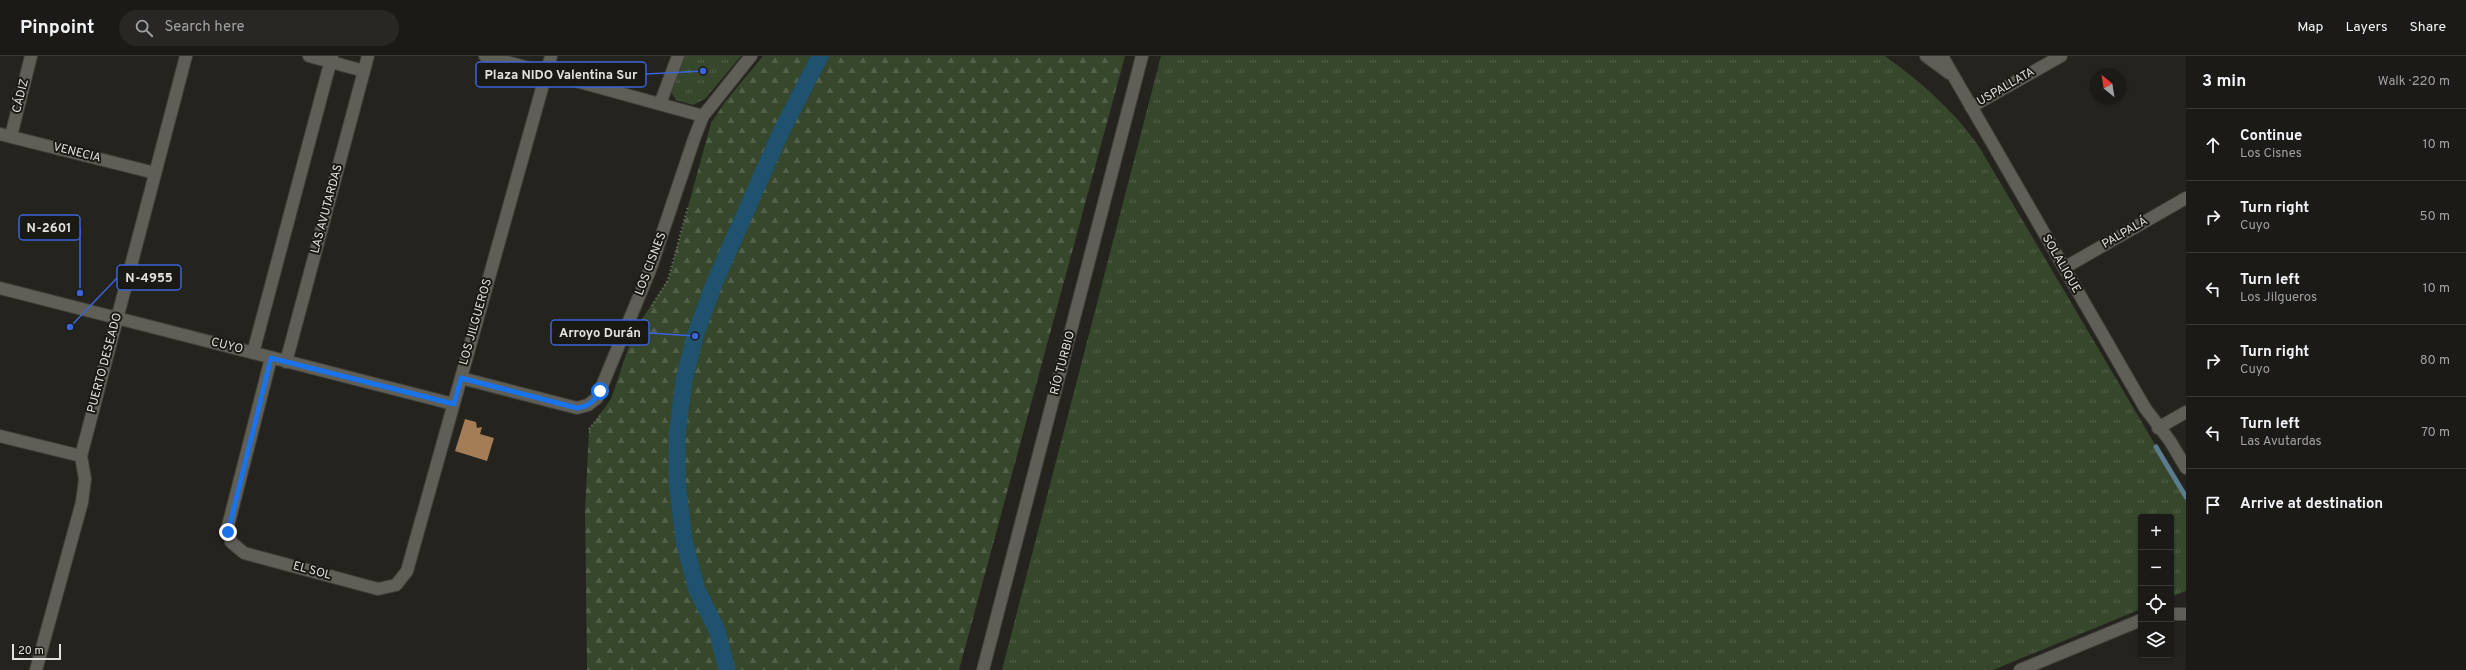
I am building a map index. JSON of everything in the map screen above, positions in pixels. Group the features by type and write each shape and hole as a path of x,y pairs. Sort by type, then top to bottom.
{"street":[{"name":"CÁDIZ","path":"5,135 31,56"},
{"name":"PUERTO DESEADO","path":"36,670 82,502 85,479 81,456 186,56"},
{"path":"309,56 332,59 364,71"},
{"name":"LAS AVUTARDAS","path":"286,362 368,56"},
{"path":"485,56 703,116"},
{"name":"LOS JILGUEROS","path":"396,585 407,571 551,56"},
{"path":"660,104 678,56"},
{"name":"LOS CISNES","path":"461,378 571,407 588,405 597,398 648,276 703,116 751,56"},
{"name":"RÍO TURBIO","path":"983,670 1142,56"},
{"path":"1926,56 1953,76"},
{"name":"SOLALIQUE","path":"1942,56 2145,408 2158,428 2170,441 2186,468"},
{"name":"USPALLATA","path":"1971,107 2061,56"},
{"path":"253,353 332,59"},
{"name":"VENECIA","path":"5,135 155,173"},
{"name":"PALPALÁ","path":"2064,268 2186,198"},
{"name":"CUYO","path":"0,288 454,404"},
{"name":"EL SOL","path":"271,358 228,526 231,542 244,553 378,589 396,585"},
{"path":"2158,428 2186,412"},
{"path":"0,436 81,456"},
{"path":"2174,614 2186,614"},
{"path":"2020,670 2138,621"}],"green space":[{"path":"684,56 741,56 705,99 693,105 676,100 671,92"},
{"path":"763,56 1125,56 959,670 587,670 585,512 589,429 611,399 634,331 668,280 711,123 725,102"},
{"path":"1161,56 1885,56 1911,76 1947,108 1978,145 2186,497 2186,591 2174,596 2174,514 2138,514 2138,610 1993,670 1002,670"}],"building":[{"path":"465,419 476,422 477,428 482,427 480,434 494,438 487,461 455,451"}],"waterway":[{"path":"727,670 717,630 697,590 684,541 677,481 677,435 684,380 695,336 714,284 780,134 820,56"},
{"path":"2156,447 2186,497"}],"place":[{"name":"Plaza NIDO Valentina Sur","path":"703,71"},
{"name":"N-2601","path":"80,293"},
{"name":"N-4955","path":"70,327"},
{"name":"Arroyo Durán","path":"695,336"}],"route":[{"path":"228,532 228,526 271,358 454,404 461,378 577,408 588,405 597,398 600,391"}]}
